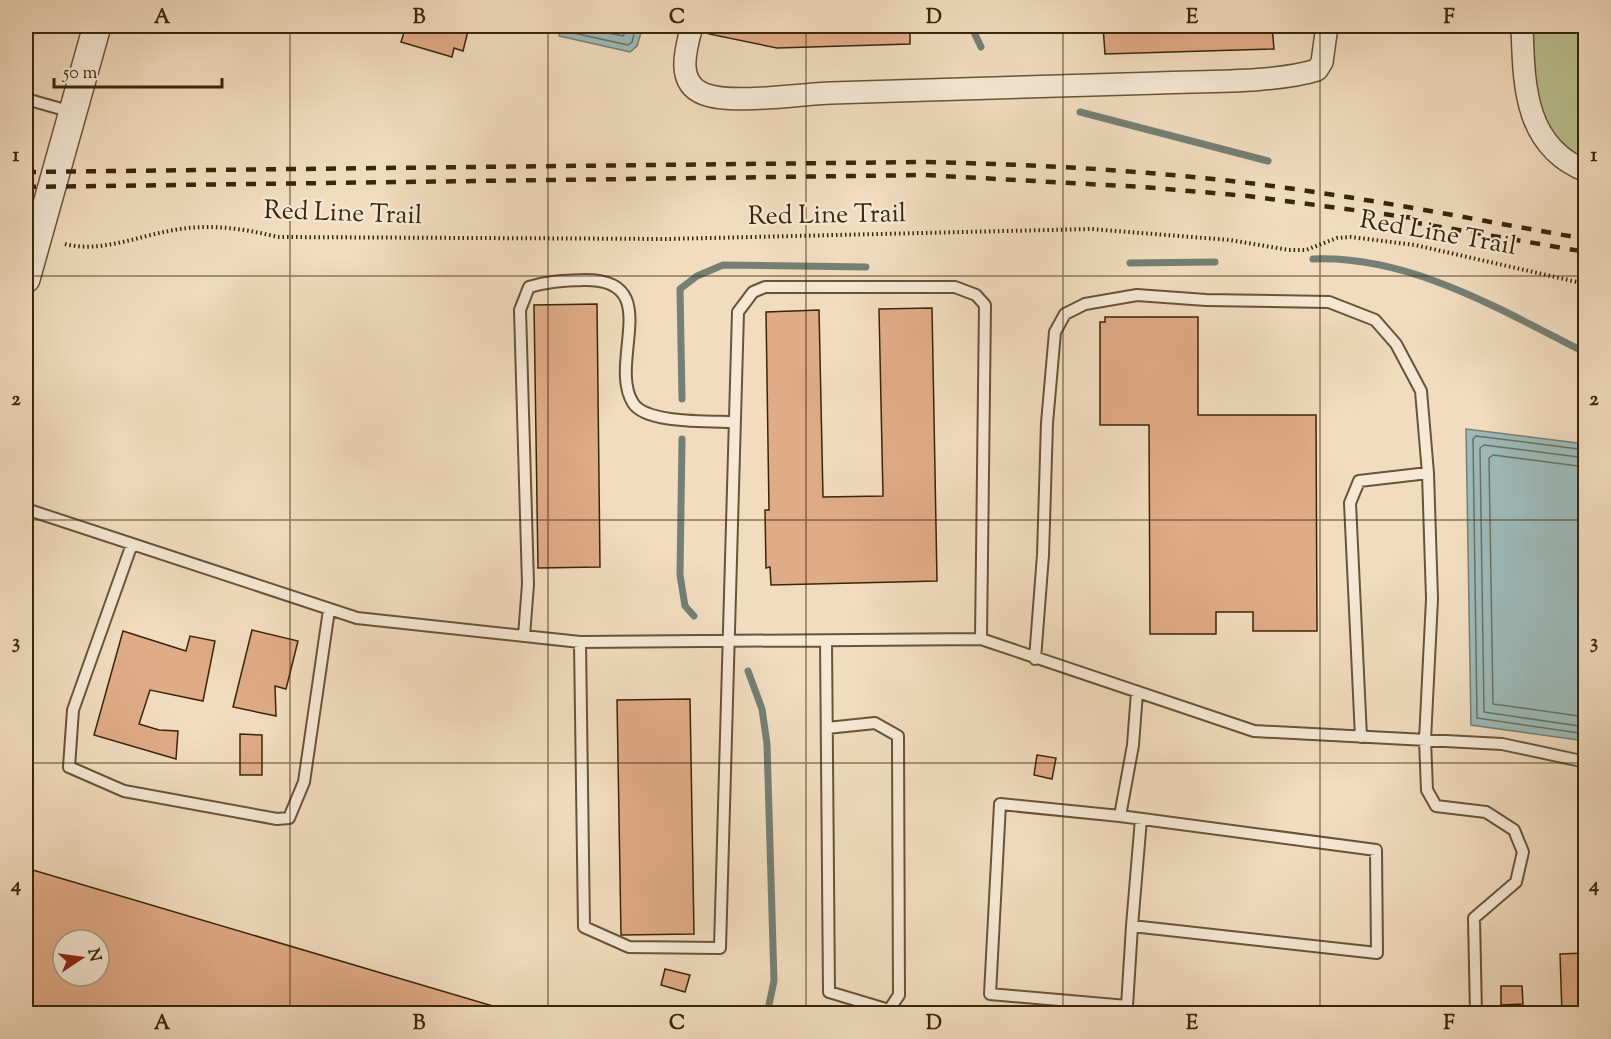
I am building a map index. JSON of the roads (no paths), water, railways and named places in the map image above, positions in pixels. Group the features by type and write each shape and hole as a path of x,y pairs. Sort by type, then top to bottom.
{"street":[{"path":"26,279 96,26"},
{"path":"692,26 684,66 692,87 704,94 730,98 807,93 1211,81 1298,75 1317,69 1336,29"},
{"path":"1522,26 1524,91 1534,122 1555,151 1575,167 1586,171"}],"lane":[{"path":"26,99 72,112"},
{"path":"524,636 528,584 520,310 529,287 548,281 602,279 619,287 628,300 628,384 633,403 650,416 734,422"},
{"path":"580,642 584,927 629,947 720,948 738,312 753,292 765,287 955,287 976,295 985,305 981,639"},
{"path":"1035,659 1043,555 1047,423 1055,332 1065,314 1085,304 1137,295 1206,300 1329,302 1375,320 1396,344 1421,391 1428,473 1432,599 1425,740 1427,790 1436,806 1486,812 1514,830 1523,852 1516,882 1474,918 1476,1014"},
{"path":"1361,736 1350,503 1359,481 1428,473"},
{"path":"26,509 357,618 580,642 728,643 981,639 1035,659 1254,730 1502,744 1586,762"},
{"path":"132,544 73,710 69,767 123,791 277,819 289,818 304,782 329,610"},
{"path":"826,641 829,992 889,1010 899,995 898,736 875,723 827,728"},
{"path":"1120,816 1133,746 1137,692"},
{"path":"1132,926 1377,953 1376,850 1120,816 1000,804 990,994 1127,1006 1132,926 1142,819"}],"water":[{"path":"561,26 643,26 637,46 630,52 559,36"},
{"path":"1466,429 1585,444 1585,741 1471,725"}],"waterway":[{"path":"971,26 981,47"},
{"path":"1080,112 1268,161"},
{"path":"1313,259 1349,260 1385,266 1420,276 1488,303 1586,353"},
{"path":"1130,263 1215,262"},
{"path":"682,399 680,289 697,276 723,265 866,267"},
{"path":"682,439 680,575 685,606 694,616"},
{"path":"748,671 762,709 767,744 774,981 767,1014"}],"railway":[{"path":"26,172 922,162 1035,166 1147,173 1268,185 1404,206 1586,239"},
{"path":"26,187 925,175 1143,187 1248,196 1421,219"},
{"path":"1412,222 1586,252"}]}
